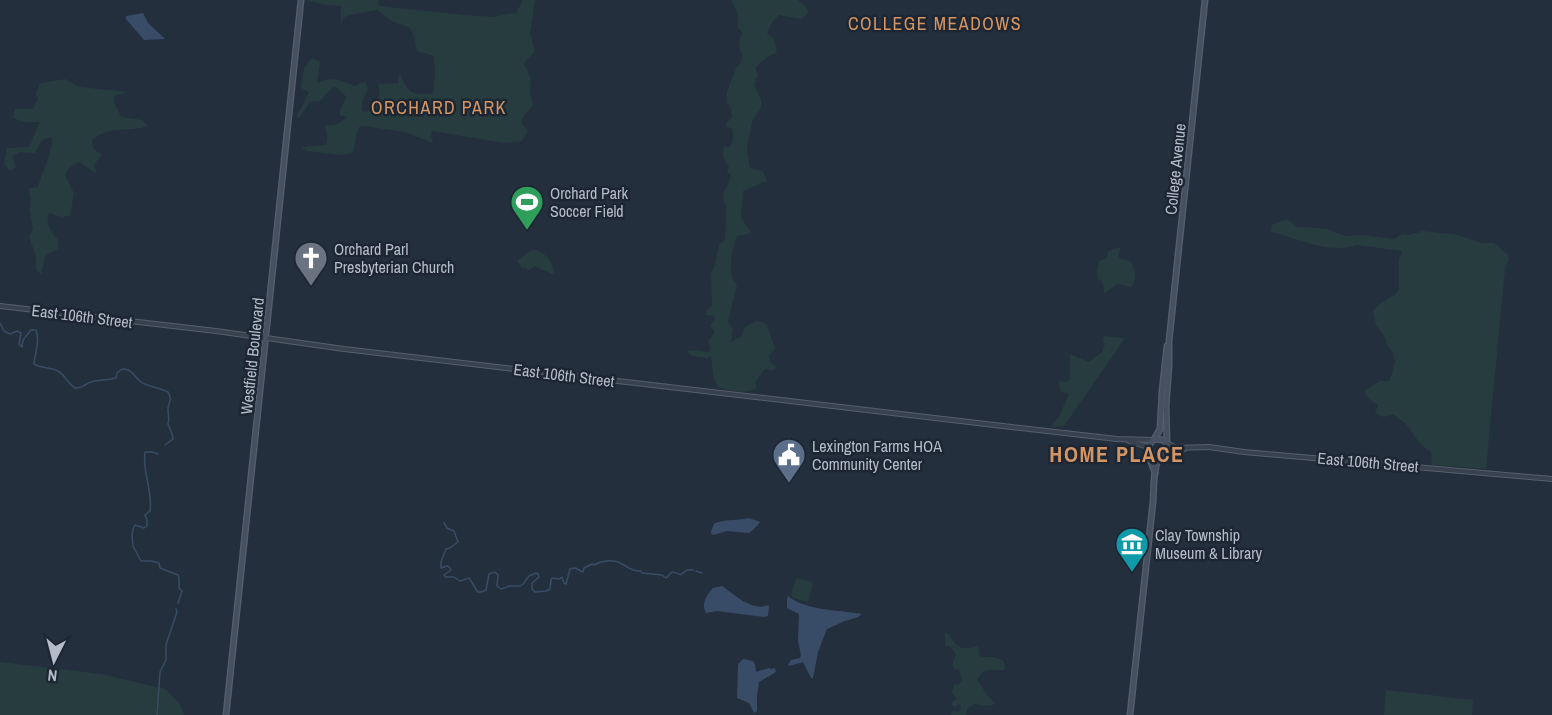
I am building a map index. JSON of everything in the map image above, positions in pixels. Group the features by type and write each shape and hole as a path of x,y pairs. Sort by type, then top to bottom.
{"main road":[{"name":"Westfield Boulevard","path":"226,715 302,0"},
{"name":"College Avenue","path":"1167,444 1169,341 1205,0"},
{"name":"College Avenue","path":"1154,439 1160,429 1169,341"},
{"path":"1130,715 1155,473 1157,465 1168,450 1163,440 1154,439 1150,443 1150,452 1155,473"},
{"path":"1150,452 1156,457 1164,456"}],"street":[{"name":"East 106th Street","path":"0,306 216,331 344,349 1128,440 1154,439"},
{"name":"East 106th Street","path":"1128,440 1145,446 1150,452"},
{"name":"East 106th Street","path":"1167,444 1174,447 1209,447 1552,479"},
{"name":"East 106th Street","path":"1164,456 1185,448"}],"green space":[{"path":"306,0 378,0 379,6 494,17 516,13 523,0 535,0 530,34 535,51 524,63 531,79 530,92 533,106 525,114 521,123 528,131 522,141 503,143 432,131 433,143 405,132 363,126 359,127 357,132 353,153 342,155 307,151 301,147 326,145 325,125 337,124 347,117 340,115 340,109 347,97 334,86 320,101 310,102 299,118 297,116 309,92 301,88 304,68 312,58 320,62 317,83 332,79 355,86 365,81 368,89 363,99 362,111 367,112 378,100 378,84 398,83 399,73 411,91 419,94 433,94 435,73 434,56 417,51 410,28 392,21 377,10 343,18 341,28 341,6"},
{"path":"731,0 798,0 809,11 802,19 779,15 772,22 767,33 774,39 777,52 767,57 755,68 758,75 754,85 761,100 761,107 752,122 747,149 750,168 763,171 767,181 743,191 741,217 751,233 737,236 733,248 731,268 737,285 728,322 733,329 731,342 742,336 745,327 756,321 763,322 767,326 775,348 769,357 771,363 776,366 774,370 765,369 755,382 757,388 742,392 717,386 711,356 707,358 692,356 687,352 690,350 709,352 708,341 715,332 710,326 715,319 713,316 706,315 712,305 711,274 719,245 725,240 726,206 723,199 731,174 727,173 729,167 723,157 724,146 728,148 733,141 731,128 726,127 732,117 730,105 727,103 727,92 742,56 739,45 742,32 738,27 738,14"},
{"path":"65,79 80,87 127,92 114,96 114,102 121,117 142,120 147,126 105,132 92,140 94,150 102,154 94,165 96,173 79,162 70,167 65,175 74,193 70,216 61,217 49,213 48,224 58,240 58,249 46,255 42,275 36,270 36,256 29,237 33,229 28,189 38,187 49,155 52,137 42,140 35,153 20,152 12,156 16,167 10,171 4,164 7,148 29,147 40,122 24,122 13,118 15,109 33,109 38,99 36,93 40,83"},
{"path":"1287,219 1297,227 1327,229 1345,236 1361,235 1394,239 1402,234 1409,235 1423,231 1458,235 1481,243 1494,243 1508,255 1486,469 1432,465 1431,452 1421,445 1406,424 1393,414 1384,417 1375,414 1378,405 1369,399 1364,391 1380,381 1389,381 1392,374 1395,362 1393,353 1376,325 1373,311 1378,305 1396,294 1399,288 1399,259 1402,251 1357,245 1346,248 1325,247 1271,232 1272,225"},
{"path":"1121,248 1118,256 1120,259 1133,264 1135,279 1132,287 1117,284 1104,294 1097,273 1099,261 1107,258 1108,252"},
{"path":"535,250 548,258 554,273 551,274 535,266 528,270 522,268 517,261"},
{"path":"1104,336 1125,338 1064,426 1051,427 1069,394 1060,391 1059,381 1066,382 1070,379 1070,354 1089,362 1102,352 1105,344"},
{"path":"798,578 813,584 808,602 793,598 791,595"},
{"path":"945,633 949,634 960,647 978,646 979,655 982,657 1003,660 1004,670 986,671 977,679 995,704 990,706 974,704 968,708 966,715 951,715 953,711 959,712 961,709 960,704 954,707 951,703 957,699 952,693 954,684 958,685 962,681 959,669 956,670 952,666 956,654 950,646 945,646"},
{"path":"0,662 101,674 165,689 179,703 184,715 0,715"},
{"path":"1386,690 1473,700 1472,715 1384,715"}],"water":[{"path":"143,13 148,23 165,39 144,40 126,19 126,16"},
{"path":"749,518 760,522 749,533 727,531 713,535 711,533 716,523"},
{"path":"722,586 750,604 763,607 769,605 768,616 717,611 706,613 704,603 708,594 713,588"},
{"path":"788,596 804,605 862,614 827,629 818,652 813,678 803,662 788,665 791,660 800,658 801,655 798,641 799,614 787,608"},
{"path":"743,659 753,661 756,672 775,668 776,672 759,682 757,711 754,713 749,703 737,698 738,665"}],"waterway":[{"path":"0,323 4,331 10,334 17,331 21,333 19,344 22,347 23,340 31,330 36,330 34,364 52,369"},
{"path":"53,369 61,373 75,388 82,387"},
{"path":"83,386 116,378 117,373 126,369 144,384 168,392 170,400 168,424 173,439 165,445"},
{"path":"158,454 145,452 151,504 150,511 145,515 147,526 144,528 135,525 133,529 133,546 141,561 159,563 160,568 178,575 179,588 182,591 178,603"},
{"path":"444,523 447,528 454,531 458,542 446,549 441,568 448,566 451,570 444,575 460,581 469,578 478,592 486,590 489,574 495,572 498,575 497,586 501,589 520,586 529,576 536,573 539,577 532,583 532,589 535,592 550,589 552,578 562,577 566,584 570,569 575,568 583,572 584,568 605,561 616,561 633,570 662,575 666,578 672,572 680,574 693,570"},
{"path":"696,571 702,573"},
{"path":"157,715 160,672 166,660 166,645 176,609"}],"place":[{"name":"Orchard Park Soccer Field","path":"527,231"},
{"name":"Orchard Parl Presbyterian Church","path":"311,287"},
{"name":"Lexington Farms HOA Community Center","path":"789,484"},
{"name":"Clay Township Museum & Library","path":"1132,573"}],"district":[{"name":"COLLEGE MEADOWS","path":"935,23"},
{"name":"ORCHARD PARK","path":"439,107"},
{"name":"HOME PLACE","path":"1117,454"}]}
